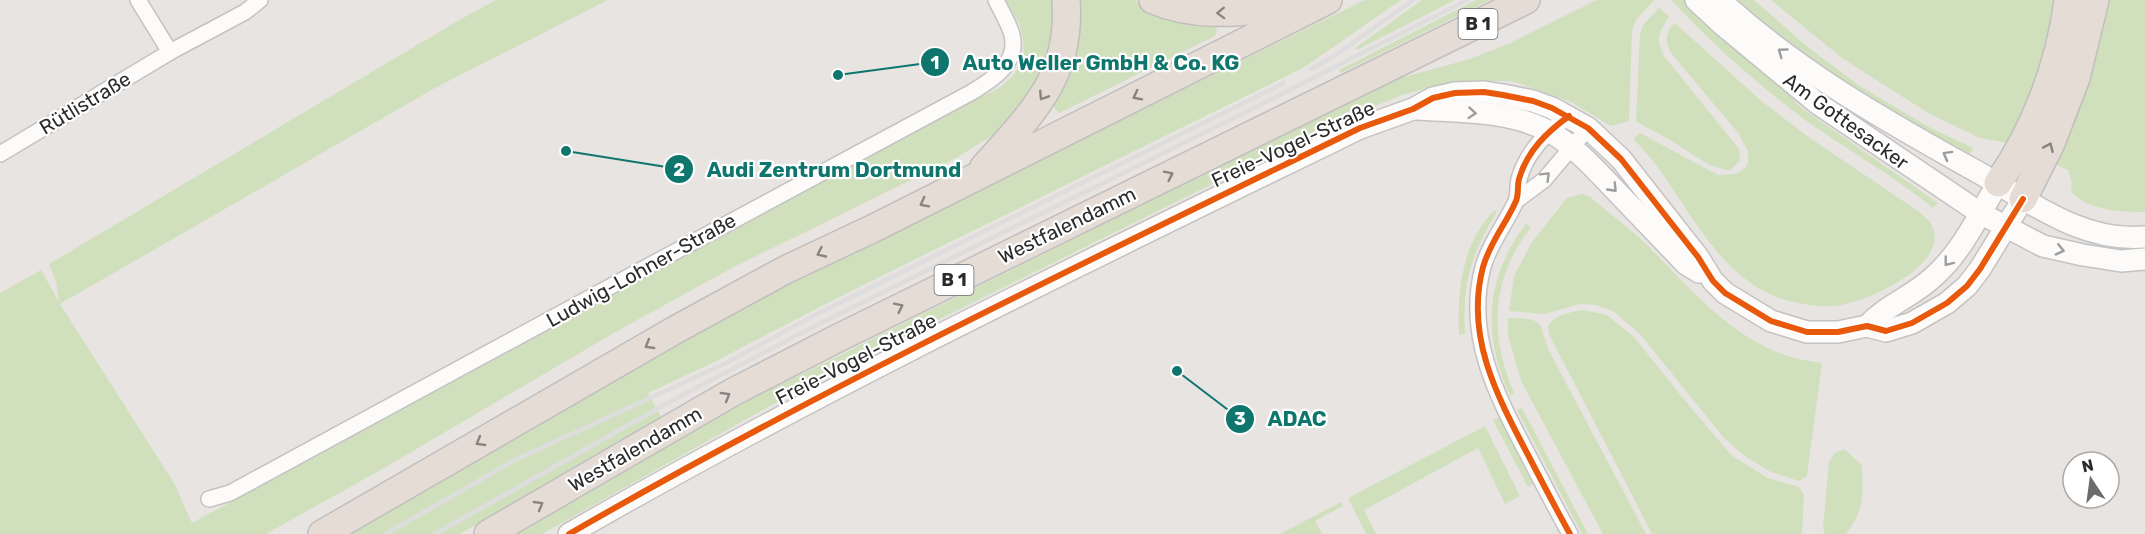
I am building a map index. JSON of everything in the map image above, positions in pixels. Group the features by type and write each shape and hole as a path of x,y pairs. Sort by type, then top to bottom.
{"highway":[{"path":"974,178 1029,117 1046,94 1063,50 1068,22 1066,0"},
{"path":"1153,0 1169,7 1221,13 1324,2"},
{"name":"Westfalendamm","path":"488,534 733,392 827,343 1526,0"},
{"path":"1998,183 2022,148 2048,82 2065,28 2068,0"},
{"path":"2023,199 2051,143 2076,78 2095,0"},
{"path":"322,534 675,330 785,270 1324,2"}],"street":[{"path":"138,0 170,52"},
{"name":"Rütlistraße","path":"0,154 170,52 245,12 260,0"},
{"name":"Ludwig-Lohner-Straße","path":"209,499 231,494 992,80 1006,66 1012,52 1012,36 996,0"},
{"name":"Am Gottesacker","path":"1696,0 1817,103 1980,213 2043,246 2121,261 2145,259"},
{"name":"Am Gottesacker","path":"1720,0 1760,35 1838,91 1887,122 2049,214 2095,233 2130,238 2145,237"},
{"name":"Freie-Vogel-Straße","path":"569,534 747,434 1045,281 1360,128 1413,109 1433,98 1455,93 1485,92 1533,101 1569,116 1588,128 1621,159 1698,257 1713,281 1725,293 1771,321 1807,332 1838,332 1867,326 1886,332 1912,323 1947,303 1967,286 1980,269 2023,199"},
{"path":"1413,109 1478,113 1511,119 1548,131 1571,147 1596,170 1686,264 1713,281"},
{"path":"1569,116 1548,131 1528,159 1519,179 1516,200 1492,242 1478,289 1482,347 1499,399 1570,534"},
{"path":"1516,200 1544,180 1588,128"},
{"name":"Freie-Vogel-Straße","path":"1867,326 1878,313 1910,296 1943,268 1964,242 1998,183"}],"green space":[{"path":"496,0 608,0 435,88 60,304 174,483 192,523 998,89 1014,75 1019,67 1024,47 1020,26 1006,0 1058,0 1053,56 1009,125 958,157 732,268 619,330 384,468 266,534 0,534 0,293 41,270 59,302 56,281 49,264"},
{"path":"1075,0 1134,0 1164,14 1215,25 1217,30 1215,36 1059,113 1050,102"},
{"path":"1365,0 1401,0 1303,68 648,393 662,419 460,534 346,534 696,332 839,259"},
{"path":"1422,0 1455,0 1357,50 1355,48"},
{"path":"1476,0 1490,0 1341,73 1339,70"},
{"path":"1597,0 1654,0 1636,20 1632,31 1629,121 1611,126 1571,102 1509,81 1467,81 1434,86 1402,95 1287,147 891,343 766,408 542,534 517,534 734,408 1192,180 1397,79 1470,59 1510,43"},
{"path":"1671,0 1690,0 1759,63 1800,107 1938,203 1933,208 1790,108 1737,64"},
{"path":"1735,0 1754,0 1809,48 1860,86 1927,126 1973,148 1970,154 1877,103 1818,65"},
{"path":"1771,0 2058,0 2056,23 2013,144 1980,138 1928,113 1842,58"},
{"path":"2102,0 2145,0 2145,212 2116,211 2086,203 2071,191 2072,182 2068,170 2053,163"},
{"path":"1659,8 1669,16 1659,36 1664,56 1739,149 1740,161 1730,170 1707,163 1666,137 1636,122 1640,34 1643,25"},
{"path":"1675,23 1759,99 1807,136 1927,218 1933,228 1934,243 1928,256 1916,270 1863,299 1846,304 1825,306 1803,304 1774,296 1750,283 1730,266 1697,225 1651,158 1633,139 1640,133 1718,175 1736,174 1748,163 1748,152 1739,134 1671,53 1667,37"},
{"path":"1582,194 1589,196 1639,238 1695,294 1730,324 1769,348 1791,357 1822,363 1807,476 1799,481 1769,471 1743,455 1724,438 1639,333 1613,311 1596,305 1580,304 1544,314 1509,311 1514,276 1532,242 1567,198"},
{"path":"1495,210 1497,211 1470,270 1465,299 1465,334 1459,335 1459,302 1464,268 1475,237"},
{"path":"1526,224 1531,227 1508,267 1501,287 1498,307 1500,349 1514,393 1510,396 1495,351 1492,307 1502,265 1512,244"},
{"path":"1583,310 1607,315 1635,338 1731,455 1768,478 1799,487 1804,495 1802,534 1652,534 1549,334 1548,326 1554,319"},
{"path":"1508,318 1530,319 1540,325 1549,351 1646,534 1603,534 1521,381 1508,335"},
{"path":"1522,408 1588,534 1582,534 1517,410"},
{"path":"1499,418 1533,484 1528,487 1493,420"},
{"path":"1485,426 1520,496 1505,504 1478,448 1364,510 1376,534 1366,534 1348,498"},
{"path":"1844,449 1862,465 1863,485 1860,509 1846,534 1825,534 1823,528 1829,462 1835,453"},
{"path":"1341,502 1343,506 1315,521 1322,534 1280,534"}],"railway":[{"path":"1311,69 1336,55 1413,0"},
{"path":"435,534 673,400 819,324 1467,0"},
{"path":"386,534 513,461 726,363 813,316 1284,83"}],"cycle path":[{"path":"569,534 764,426 961,324 1360,128 1413,109 1433,98 1455,93 1484,92 1503,95 1533,101 1552,108 1588,128 1621,159 1698,257 1713,281 1725,293 1771,321 1807,332 1838,332 1867,326 1886,331 1912,323 1947,303 1967,286 1980,269 2023,199"},
{"path":"1569,116 1539,143 1527,160 1518,182 1516,201 1483,267 1478,292 1478,316 1481,340 1495,386 1515,431 1570,534"}],"place":[{"name":"Auto Weller GmbH & Co. KG","path":"838,75"},
{"name":"Audi Zentrum Dortmund","path":"566,151"},
{"name":"ADAC","path":"1177,371"}]}
